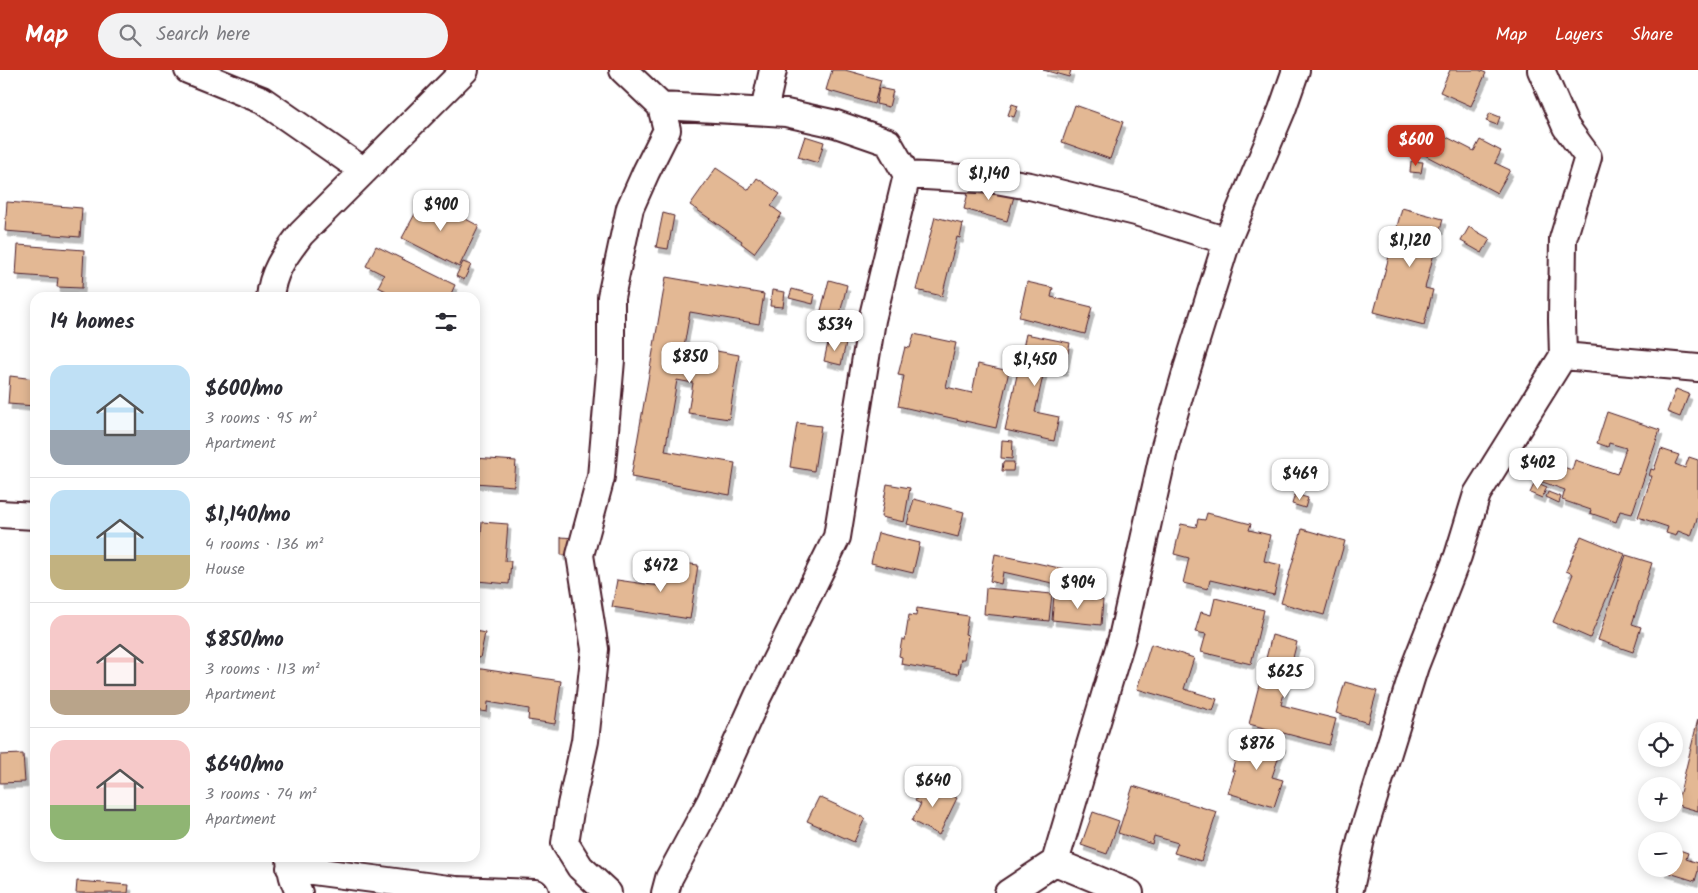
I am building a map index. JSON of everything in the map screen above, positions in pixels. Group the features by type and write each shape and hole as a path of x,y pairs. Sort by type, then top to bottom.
{"street":[{"path":"188,70 262,100 364,171"},
{"path":"270,292 280,263 301,234 465,70"},
{"path":"608,893 580,867 565,843 585,741 595,649 580,555 601,477 611,360 611,297 630,208 667,130 661,106 623,70"},
{"path":"764,111 773,70"},
{"path":"1008,893 1055,862 1122,638 1168,436 1186,369 1226,241 1282,110 1296,70"},
{"path":"1349,893 1361,839 1415,666 1458,556 1477,494 1563,356 1563,239 1588,157 1566,127 1542,70"},
{"path":"661,106 786,113 836,124 888,142 907,176 872,320 838,537 758,696 710,802 669,878 665,893"},
{"path":"907,176 996,180 1030,186 1136,212 1226,241"},
{"path":"1563,356 1698,368"},
{"path":"0,514 30,516"},
{"path":"1055,862 1130,893"},
{"path":"299,893 293,880 290,863 456,890 535,893"}],"building":[{"path":"832,70 845,70 881,80 874,104 826,90"},
{"path":"1043,70 1071,70 1069,77"},
{"path":"1450,70 1479,70 1486,73 1471,106 1440,92"},
{"path":"879,88 893,91 889,107 876,104"},
{"path":"1012,104 1018,106 1014,117 1008,115"},
{"path":"1075,105 1123,122 1110,159 1062,142"},
{"path":"1490,113 1500,117 1497,125 1486,121"},
{"path":"1429,128 1474,151 1480,140 1501,151 1495,163 1510,170 1497,193 1417,151"},
{"path":"805,136 824,142 818,163 798,157"},
{"path":"1411,161 1423,162 1421,173 1410,172"},
{"path":"716,168 749,190 757,178 780,194 771,206 782,214 754,253 741,243 742,241 690,205"},
{"path":"971,181 1015,193 1007,221 964,209"},
{"path":"424,197 479,226 459,267 402,238"},
{"path":"7,202 82,208 80,237 5,231"},
{"path":"1402,208 1443,219 1425,288 1433,290 1424,325 1374,312"},
{"path":"663,213 674,216 668,249 656,247"},
{"path":"935,217 963,224 960,238 957,237 942,296 916,290"},
{"path":"1469,227 1490,239 1482,253 1461,241"},
{"path":"18,245 84,250 82,288 57,287 58,278 16,275"},
{"path":"376,246 455,285 452,292 385,292 378,287 384,275 366,266"},
{"path":"463,262 471,265 464,280 456,276"},
{"path":"666,277 764,294 759,324 690,312 681,364 690,366 694,347 739,355 729,419 688,413 693,383 677,380 665,451 735,463 730,495 631,477"},
{"path":"829,280 847,285 838,322 819,318"},
{"path":"1027,282 1053,288 1051,297 1092,307 1085,334 1019,317"},
{"path":"792,289 815,295 813,304 789,298"},
{"path":"772,290 785,292 783,307 770,306"},
{"path":"914,334 956,343 946,387 972,393 978,364 1009,371 996,428 898,406 904,376 898,375 905,347 910,348"},
{"path":"1026,334 1070,343 1064,371 1045,367 1035,412 1059,417 1054,441 1005,430"},
{"path":"829,338 846,343 841,365 824,361"},
{"path":"10,376 30,378 30,406 8,404"},
{"path":"1676,389 1689,394 1680,417 1667,412"},
{"path":"1607,412 1660,430 1632,514 1620,511 1616,522 1590,513 1591,510 1562,500 1565,490 1537,480 1543,460 1572,470 1575,460 1617,474 1626,448 1609,443 1608,447 1597,443"},
{"path":"797,423 821,426 814,471 790,467"},
{"path":"1002,440 1013,441 1012,459 1001,458"},
{"path":"1661,449 1679,455 1675,464 1685,468 1689,457 1698,460 1698,516 1691,536 1678,531 1676,536 1666,533 1668,527 1638,517 1652,476 1649,476 1651,469 1654,470"},
{"path":"480,458 516,461 514,486 480,483"},
{"path":"1003,462 1014,462 1013,471 1002,471"},
{"path":"1535,482 1547,487 1542,498 1530,493"},
{"path":"887,484 910,488 904,522 881,517"},
{"path":"1548,492 1561,497 1559,503 1546,497"},
{"path":"1295,494 1308,498 1305,508 1292,504"},
{"path":"914,499 964,512 958,537 907,524"},
{"path":"1207,513 1251,524 1249,530 1270,535 1264,561 1281,565 1274,595 1210,580 1208,589 1183,583 1189,558 1174,554 1181,524 1196,527 1198,519 1205,520"},
{"path":"482,522 508,524 505,561 511,561 509,584 480,581"},
{"path":"1302,529 1345,541 1324,615 1281,603"},
{"path":"878,533 920,543 913,573 871,563"},
{"path":"1581,536 1625,554 1590,638 1553,622 1573,574 1566,571"},
{"path":"561,537 575,538 574,555 561,555"},
{"path":"995,554 1064,569 1061,585 1003,572 1001,584 990,581"},
{"path":"1626,555 1652,563 1632,624 1641,627 1633,652 1598,640"},
{"path":"670,561 698,565 690,619 612,607 617,580 666,587"},
{"path":"986,588 1052,594 1049,621 984,614"},
{"path":"1054,595 1103,600 1101,625 1052,620"},
{"path":"1215,598 1264,610 1251,664 1201,652 1206,634 1195,632 1201,612 1211,615"},
{"path":"917,608 968,616 965,634 968,635 964,659 961,659 958,674 901,664 902,657 899,656 902,639 905,640 909,615 916,616"},
{"path":"480,632 485,633 480,658"},
{"path":"1272,635 1297,642 1281,705 1336,719 1329,745 1249,724"},
{"path":"1151,644 1194,658 1184,689 1217,699 1213,711 1137,689"},
{"path":"480,669 561,681 555,724 528,720 529,709 488,702 487,712 480,711"},
{"path":"1345,682 1377,691 1368,723 1336,713"},
{"path":"1698,719 1698,811 1683,807 1683,780"},
{"path":"1247,733 1283,744 1272,777 1283,780 1274,807 1228,793 1235,771 1232,771 1238,750 1241,751"},
{"path":"23,754 25,782 0,783 0,755"},
{"path":"925,783 957,798 939,835 912,821 921,804 915,801"},
{"path":"1133,786 1217,812 1201,861 1174,853 1178,843 1154,836 1152,844 1118,833"},
{"path":"819,797 865,818 854,842 807,821"},
{"path":"1093,812 1119,821 1107,854 1081,845"},
{"path":"1683,851 1688,853 1686,859 1698,863 1695,881 1682,877"},
{"path":"77,881 129,885 128,893 76,893"}]}
